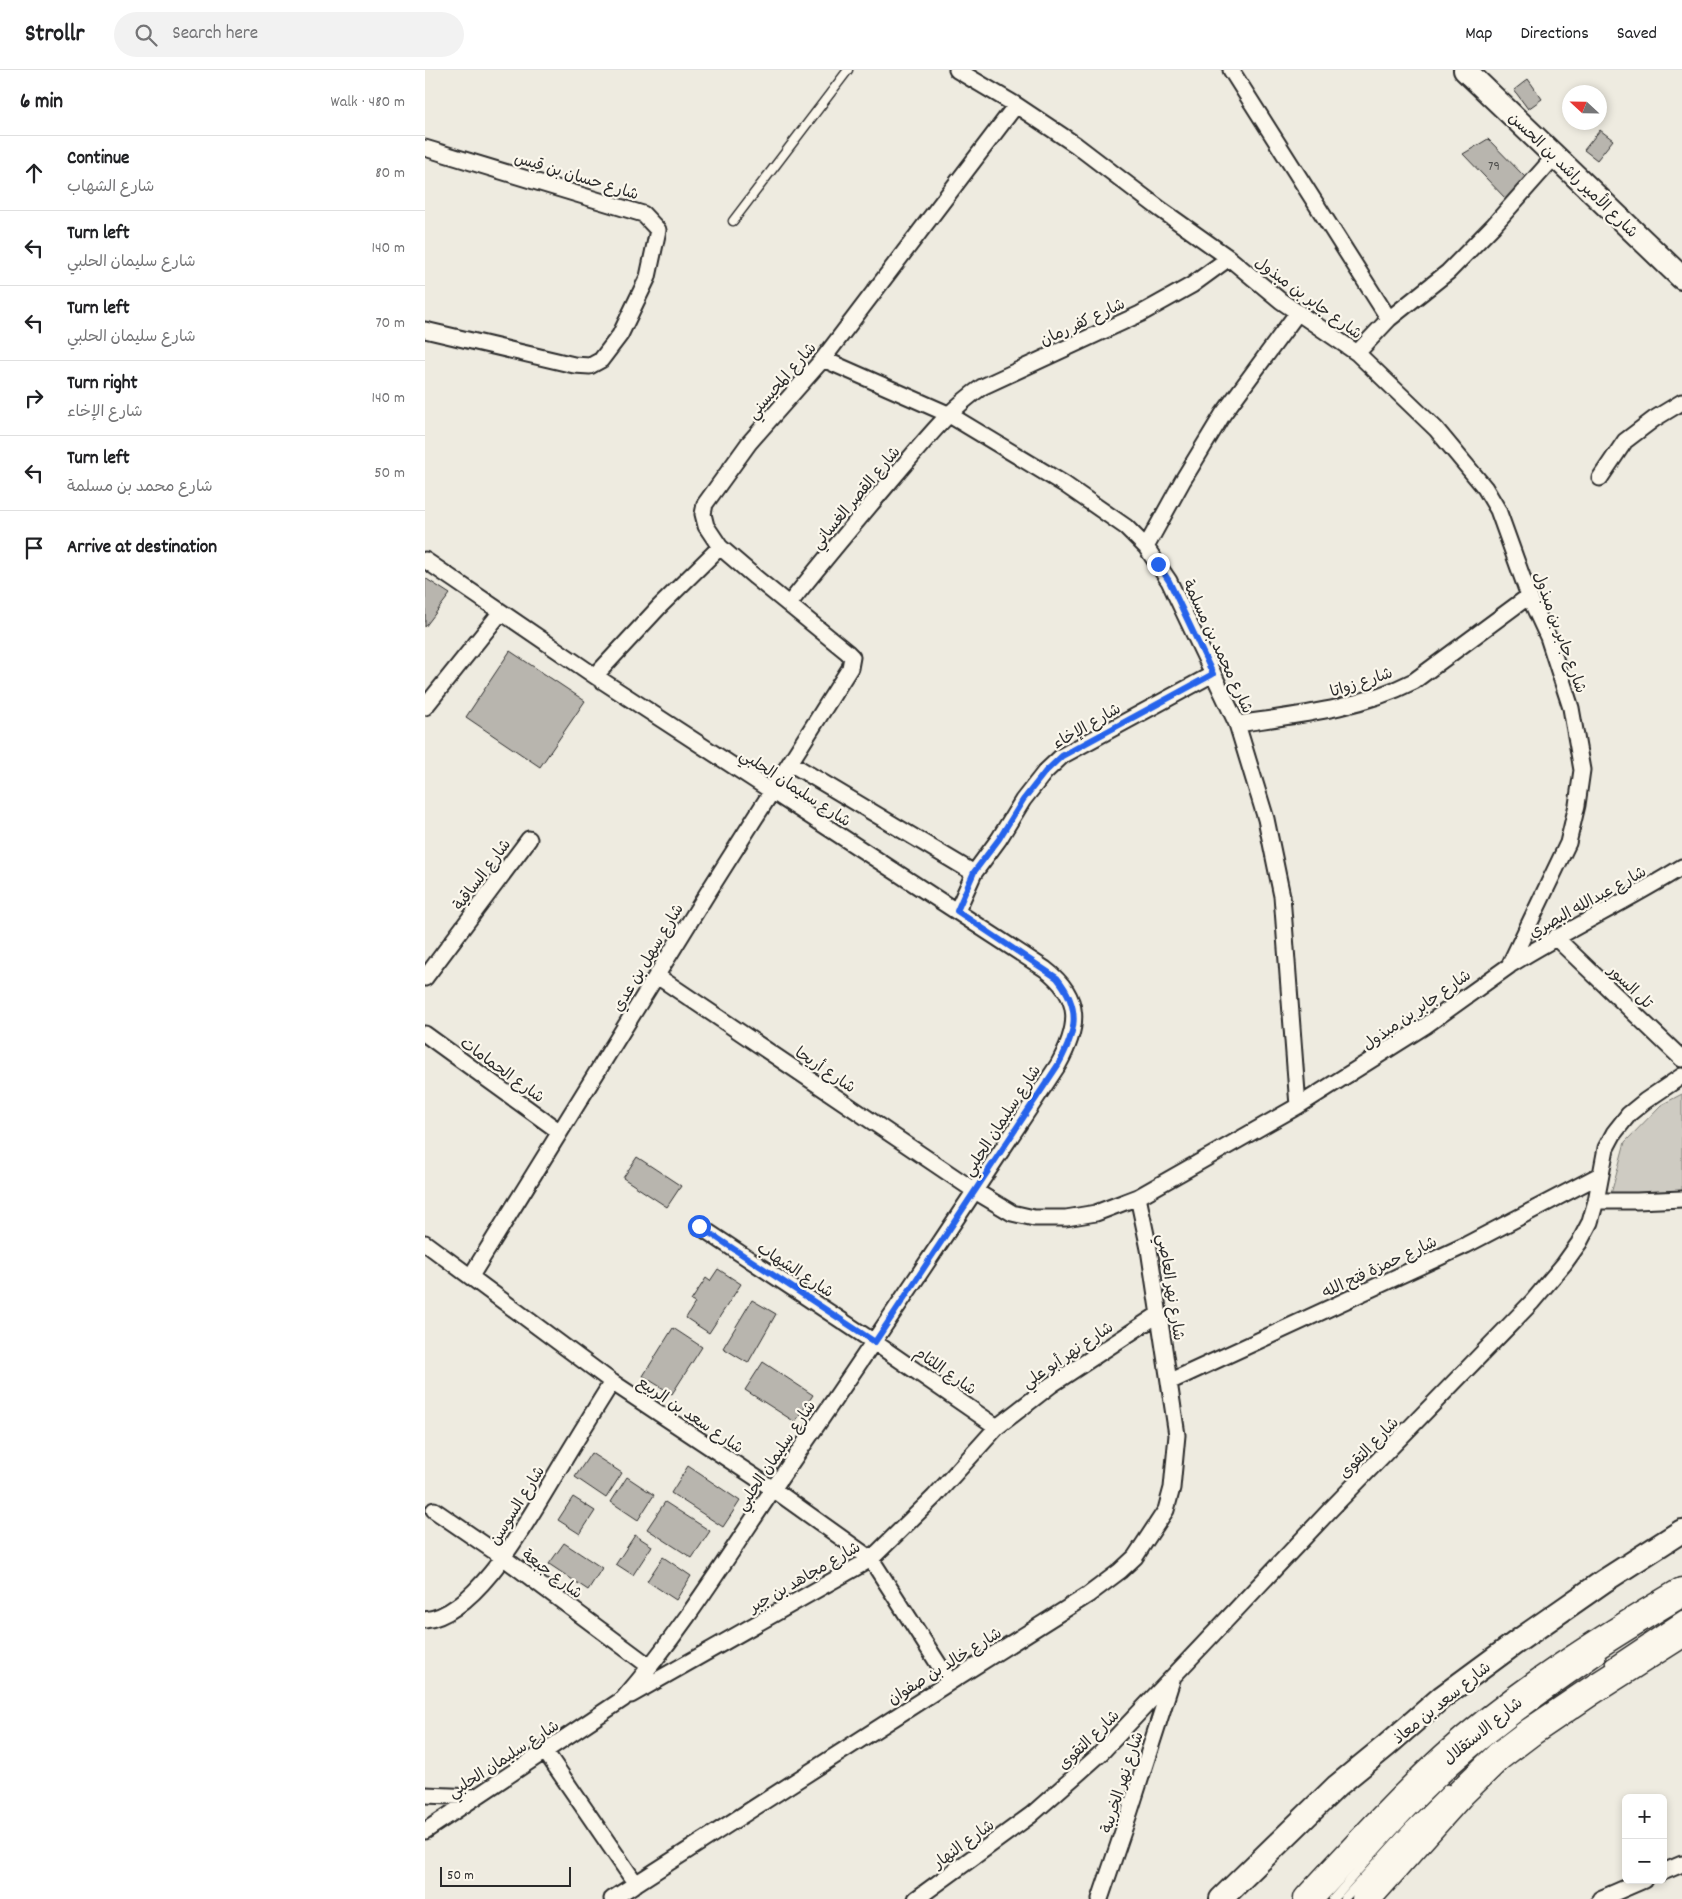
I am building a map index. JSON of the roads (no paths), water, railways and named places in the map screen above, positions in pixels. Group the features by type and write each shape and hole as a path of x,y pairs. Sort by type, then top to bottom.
{"highway":[{"name":"شارع الاستقلال","path":"1308,1899 1406,1796 1479,1730 1519,1699 1602,1641 1682,1592"},
{"name":"شارع الاستقلال","path":"1366,1899 1461,1793 1499,1756 1591,1690 1682,1633"}],"street":[{"name":"شارع جابر بن مبذول","path":"957,70 1016,105 1076,145 1160,209 1229,258 1298,312 1357,352 1435,429 1485,488 1498,510 1529,596 1548,637 1571,708 1582,770 1577,805 1568,843 1509,966 1387,1051 1298,1106 1138,1197 1096,1214 1065,1218 1034,1218 1012,1213 975,1191"},
{"path":"1231,70 1389,319"},
{"name":"شارع الأمير راشد بن الحسن","path":"1465,70 1682,278"},
{"name":"شارع المحيسني","path":"852,657 720,547 706,526 703,514 705,504 749,442 823,360 1016,105"},
{"name":"شارع حسان بن قيس","path":"425,148 643,214 658,230 648,277 620,335 601,360 590,366 574,365 425,330"},
{"path":"1357,352 1389,319 1448,272 1493,226 1555,156"},
{"name":"شارع كفر رمان","path":"949,414 969,395 982,387 1162,303 1192,285 1229,258"},
{"path":"1146,547 1183,480 1223,414 1298,312"},
{"name":"شارع محمد بن مسلمة","path":"823,360 949,414 1064,484 1126,527 1146,547 1169,581 1237,724 1267,819 1282,896 1298,1106"},
{"path":"1600,478 1625,441 1653,419 1682,402"},
{"name":"شارع القصر الغساني","path":"789,604 841,539 949,414"},
{"path":"595,676 660,606 720,547"},
{"name":"شارع سليمان الحلبي","path":"425,560 595,676 1057,978 1066,989 1072,1002 1075,1016 1068,1047 1058,1065 975,1191 875,1342 678,1628 623,1699 425,1831"},
{"name":"شارع زواتا","path":"1237,724 1325,711 1394,691 1414,681 1529,596"},
{"path":"425,707 501,612"},
{"name":"شارع سهل بن عدي","path":"471,1276 710,889 851,668 852,657"},
{"name":"شارع الإخاء","path":"957,911 974,872 999,839 1023,800 1045,772 1062,756 1213,674"},
{"path":"790,763 974,872"},
{"name":"شارع الساقية","path":"425,978 529,839"},
{"name":"شارع عبدالله البصري","path":"1509,966 1555,937 1638,894 1682,867"},
{"name":"تل السور","path":"1555,937 1682,1059"},
{"name":"شارع أريحا","path":"657,976 975,1191"},
{"name":"شارع الحمامات","path":"425,1034 560,1132"},
{"name":"شارع التقوى","path":"1031,1815 1099,1756 1173,1676 1532,1302 1579,1243 1596,1201 1606,1148 1614,1133 1629,1114 1682,1076"},
{"name":"شارع حمزة فتح الله","path":"1169,1382 1466,1245 1600,1175"},
{"name":"شارع نهر العاصي","path":"1138,1197 1149,1249 1169,1382"},
{"path":"1596,1201 1682,1199"},
{"name":"شارع الشهاب","path":"699,1226 875,1342"},
{"name":"شارع سعد بن الربيع","path":"425,1243 611,1382 773,1489 871,1559 950,1682"},
{"name":"شارع نهر أبو علي","path":"997,1427 1051,1385 1159,1314"},
{"name":"شارع اللثام","path":"875,1342 997,1427"},
{"name":"شارع السوسن","path":"425,1620 433,1619 451,1610 479,1587 504,1558 611,1382"},
{"name":"شارع خالد بن صفوان","path":"612,1899 1088,1595 1120,1571 1135,1557 1147,1541 1166,1510 1172,1488 1177,1435 1169,1382"},
{"name":"شارع مجاهد بن جبر","path":"623,1699 871,1559 934,1497 997,1427"},
{"name":"شارع جبعة","path":"434,1510 504,1558 649,1666"},
{"name":"شارع سعد بن معاذ","path":"1221,1899 1337,1786 1442,1697 1518,1640 1604,1580 1682,1531"},
{"name":"شارع نهر الخريبة","path":"1100,1899 1173,1676"},
{"path":"545,1751 636,1884"},
{"path":"425,1795 476,1797"},
{"name":"شارع النهار","path":"916,1899 1031,1815"},
{"path":"1667,1871 1681,1867"},
{"path":"1600,1899 1635,1884"}],"lane":[{"path":"733,221 848,70"},
{"path":"1601,1669 1682,1615"},
{"path":"1333,1899 1403,1820 1470,1756 1505,1727 1605,1655"},
{"path":"1344,1899 1411,1826 1451,1786"}]}
